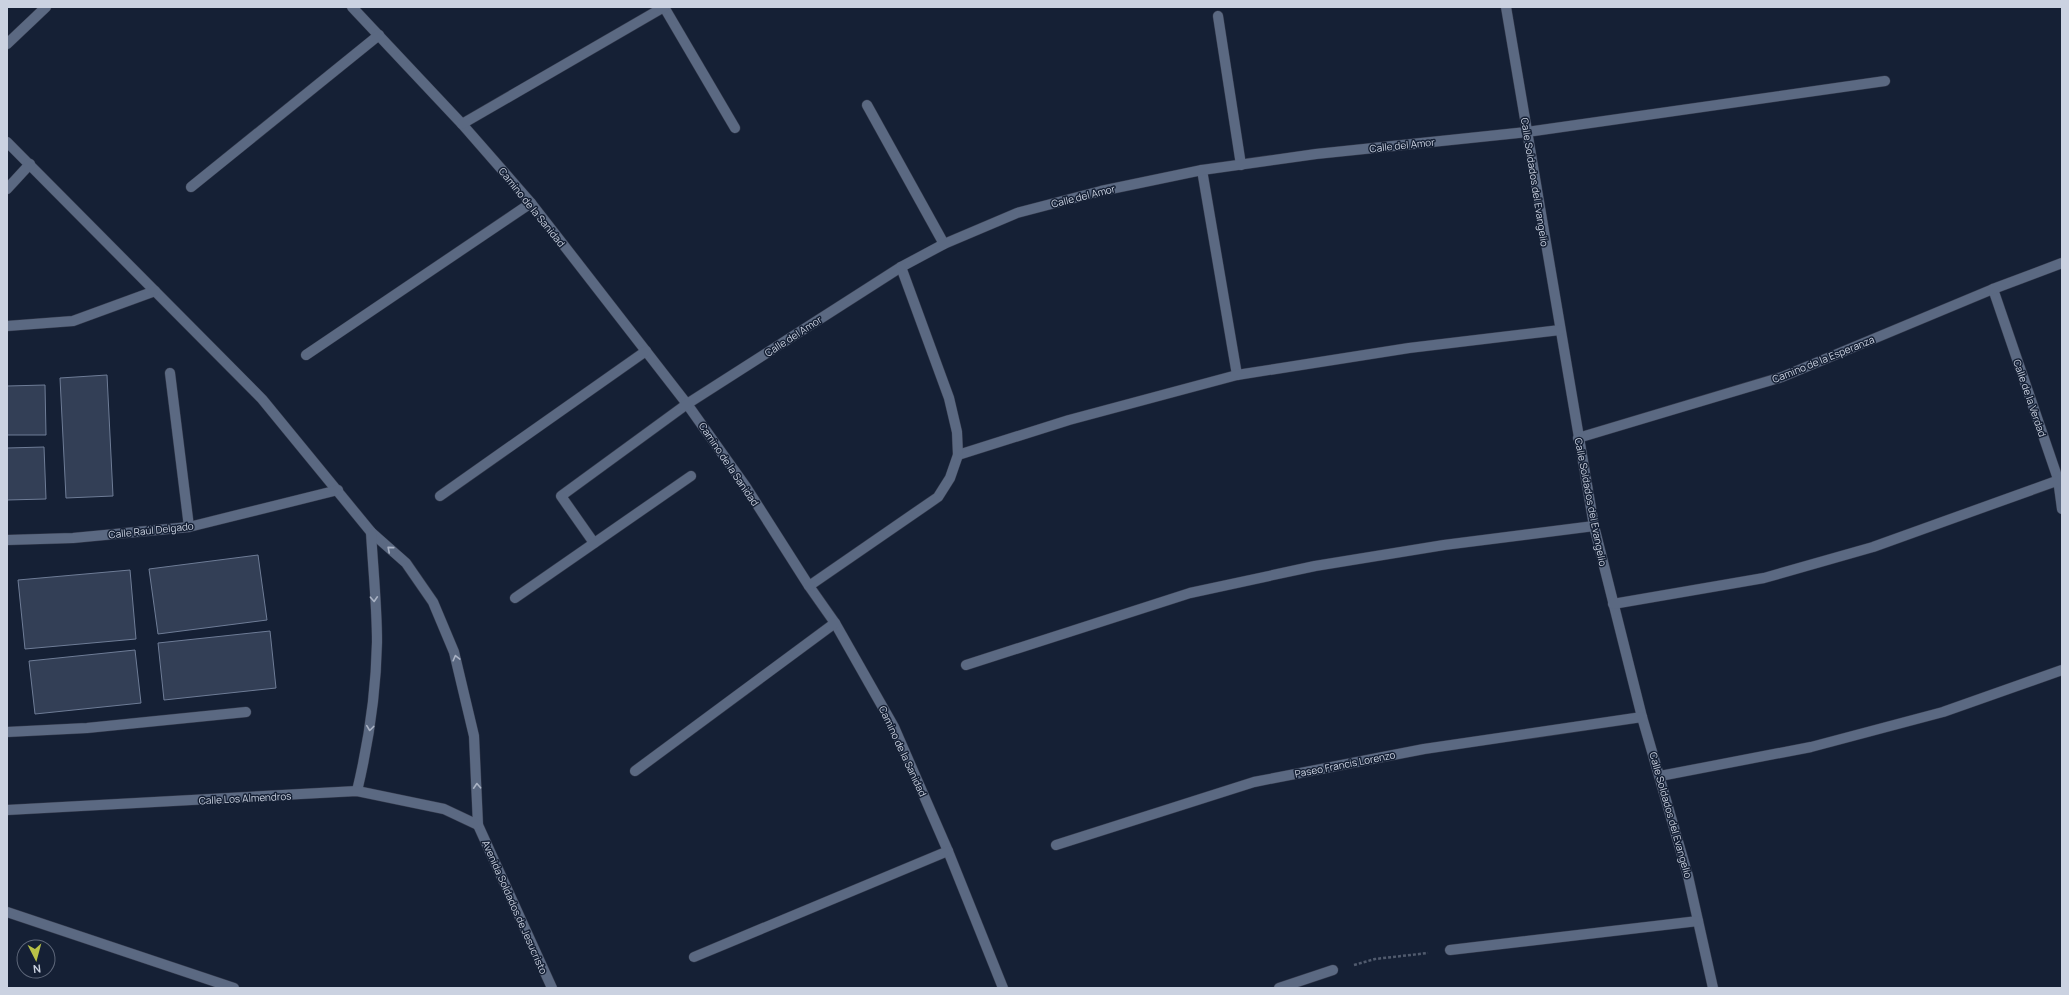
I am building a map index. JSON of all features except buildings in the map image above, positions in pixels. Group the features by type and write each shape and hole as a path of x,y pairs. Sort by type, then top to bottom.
{"street":[{"path":"7,44 46,7"},
{"name":"Camino de la Sanidad","path":"352,7 462,124 531,203 687,404 746,487 809,586 835,623 894,727 948,851 1003,988"},
{"path":"462,124 664,7 735,128"},
{"name":"Calle Soldados del Evangelio","path":"1506,7 1594,526 1642,717 1688,876 1713,988"},
{"path":"1218,16 1241,165"},
{"path":"191,187 379,35"},
{"name":"Calle del Amor","path":"594,543 561,496 687,404 901,267 944,244 1017,214 1101,191 1202,170 1316,154 1527,132 1885,81"},
{"path":"867,105 944,244"},
{"path":"7,142 262,399 338,490 370,532 406,562 433,602 454,652 474,736 478,825"},
{"path":"7,189 30,164"},
{"path":"1202,170 1237,375"},
{"path":"306,355 531,203"},
{"name":"Camino de la Esperanza","path":"1578,438 1782,377 1992,289 2062,263"},
{"path":"809,586 938,498 950,478 958,455 957,432 949,398 901,267"},
{"name":"Calle de la Verdad","path":"1992,289 2060,479 2062,509"},
{"path":"7,326 73,321 155,291"},
{"path":"958,455 1069,420 1237,375 1409,348 1560,330"},
{"path":"440,496 646,351"},
{"path":"170,373 189,527"},
{"path":"515,598 691,476"},
{"path":"1613,604 1764,578 1873,547 2060,479"},
{"name":"Calle Raúl Delgado","path":"7,540 73,538 189,527 338,490"},
{"path":"966,665 1190,593 1323,565 1444,545 1594,526"},
{"path":"357,791 368,743 374,696 377,641 370,532"},
{"path":"635,771 835,623"},
{"path":"1660,776 1818,745 1943,712 2062,670"},
{"path":"7,732 87,728 246,712"},
{"name":"Paseo Francis Lorenzo","path":"1056,845 1254,782 1424,749 1642,717"},
{"name":"Calle Los Almendros","path":"7,810 357,791 444,809 478,825"},
{"name":"Avenida Soldados de Jesucristo","path":"478,825 552,988"},
{"path":"694,957 948,851"},
{"path":"7,912 234,988"},
{"path":"1450,950 1698,921"},
{"path":"1279,988 1333,970"}],"path":[{"path":"1333,970 1375,959 1450,950"}]}
